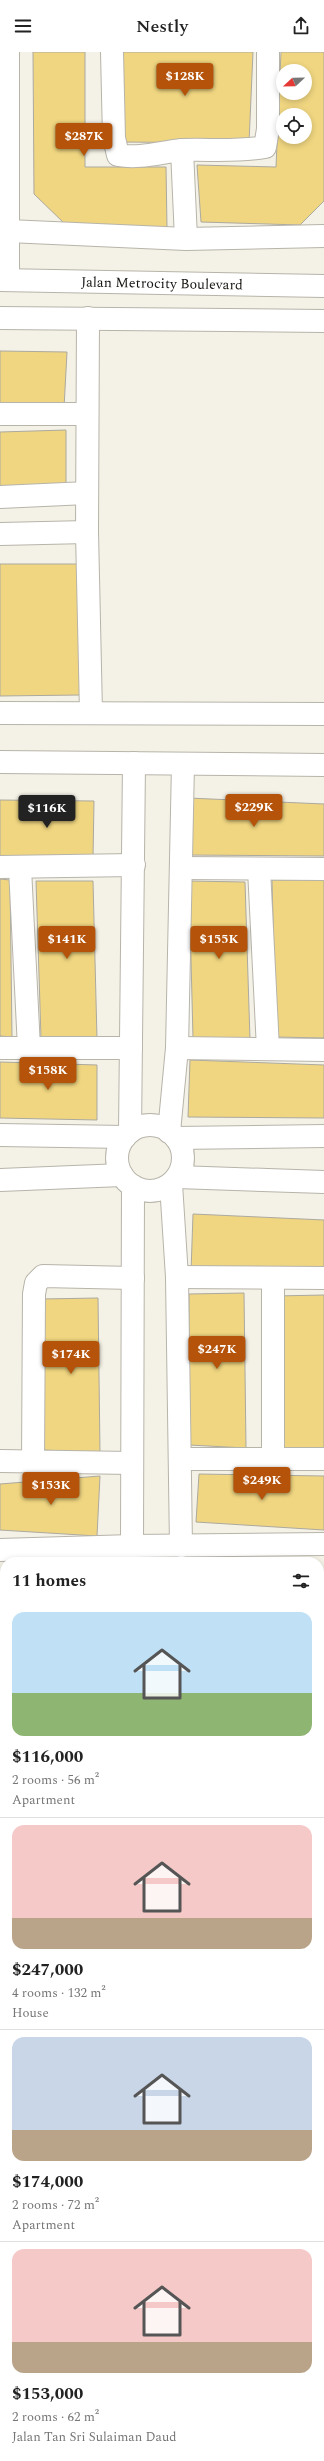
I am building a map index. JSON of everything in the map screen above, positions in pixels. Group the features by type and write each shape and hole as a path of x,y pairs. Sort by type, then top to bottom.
{"street":[{"path":"4,280 8,231 8,52"},
{"path":"112,52 114,138 118,155 130,157 182,150 249,150 265,147 268,129 268,52"},
{"path":"182,150 186,239"},
{"path":"8,231 186,239 324,236"},
{"name":"Jalan Metrocity Boulevard","path":"4,280 324,286"},
{"path":"0,318 324,321"},
{"path":"88,318 87,532 91,713"},
{"path":"0,414 87,414"},
{"path":"0,497 87,493"},
{"path":"0,534 87,532"},
{"path":"0,713 324,714"},
{"path":"0,762 324,765"},
{"path":"132,1546 132,1278 128,1181 118,1155 128,1135 134,865 134,764"},
{"path":"181,1546 174,1180 183,1157 181,1147 172,1135 177,1048 183,764"},
{"path":"29,1048 10,868 134,865"},
{"path":"182,868 324,869"},
{"path":"258,869 268,1049"},
{"path":"0,1048 131,1048"},
{"path":"177,1048 324,1050"},
{"path":"0,1135 128,1135 139,1127 149,1125 172,1135 324,1136"},
{"path":"0,1180 128,1181 152,1191 174,1180 324,1182"},
{"path":"33,1461 34,1294 36,1283 43,1276 132,1278"},
{"path":"177,1278 324,1278"},
{"path":"273,1278 273,1459"},
{"path":"180,1459 324,1459"},
{"path":"0,1461 132,1463"},
{"path":"0,1550 132,1546 324,1544"}],"building":[{"path":"33,52 85,52 85,167 166,167 167,228 66,225 34,194"},
{"path":"118,52 253,52 249,143 120,142"},
{"path":"281,52 324,52 324,201 300,225 201,222 197,165 276,167 277,144 312,144 312,108 279,108 279,100 312,100 312,64 280,64"},
{"path":"0,351 67,352 64,408 0,411"},
{"path":"66,430 66,488 0,486 0,432"},
{"path":"0,564 79,564 80,695 0,696"},
{"path":"188,798 324,804 324,856 186,855"},
{"path":"0,800 94,801 93,858 0,857"},
{"path":"0,879 10,880 12,1037 0,1036"},
{"path":"272,880 324,880 324,1038 276,1037"},
{"path":"36,881 93,881 97,1039 41,1038"},
{"path":"189,881 245,882 250,1040 193,1038"},
{"path":"190,1060 324,1065 324,1118 188,1117"},
{"path":"0,1062 97,1065 97,1120 0,1118"},
{"path":"193,1214 324,1220 324,1273 191,1272"},
{"path":"244,1293 246,1448 189,1445 189,1294"},
{"path":"324,1295 324,1450 275,1448 275,1296"},
{"path":"98,1298 100,1453 43,1450 42,1299"},
{"path":"199,1474 324,1476 324,1530 196,1522"},
{"path":"100,1476 97,1536 0,1530 0,1484"}]}
